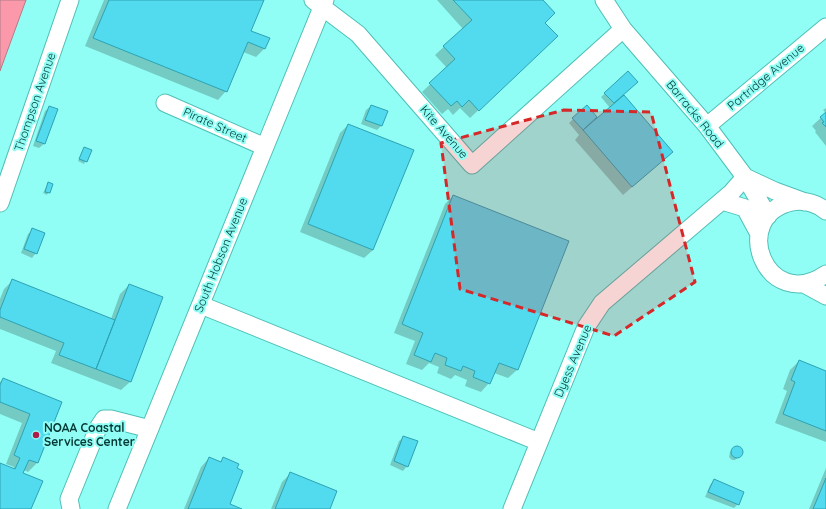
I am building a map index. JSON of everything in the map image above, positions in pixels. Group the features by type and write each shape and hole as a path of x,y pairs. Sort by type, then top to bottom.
{"street":[{"name":"Thompson Avenue","path":"0,203 70,0"},
{"name":"Barracks Road","path":"604,0 623,29 707,126 745,177 775,191 805,202 812,203 826,211"},
{"name":"Kite Avenue","path":"320,2 358,34 472,166 623,29"},
{"name":"South Hobson Avenue","path":"117,509 265,147 320,2"},
{"name":"Partridge Avenue","path":"707,126 826,27"},
{"name":"Pirate Street","path":"165,103 265,147"},
{"name":"Dyess Avenue","path":"512,509 586,327 602,303 722,201 745,177"},
{"path":"745,177 768,216"},
{"path":"722,201 745,208 759,234"},
{"path":"805,202 798,201 784,204 772,212 764,222 759,234 758,247 762,260 769,270 779,278 791,283 804,284 817,280 826,274"},
{"path":"804,284 826,296"},
{"path":"200,305 539,442"},
{"path":"71,509 69,500 98,428 104,419 110,419 150,429"}],"highlighted area":[{"path":"564,110 651,112 695,282 614,336 460,289 441,143"}],"shaded area":[{"path":"0,0 26,0 0,71"}],"building":[{"path":"109,0 264,0 251,31 270,38 265,49 248,42 227,92 93,38"},
{"path":"453,0 543,0 555,13 545,23 558,36 479,111 469,100 462,107 457,101 451,106 429,83 455,59 443,46 472,20"},
{"path":"628,71 638,82 614,103 604,93"},
{"path":"624,95 673,152 632,187 583,130"},
{"path":"371,105 388,111 382,126 365,120"},
{"path":"587,105 597,117 583,130 572,118"},
{"path":"49,106 58,109 45,144 36,141"},
{"path":"826,112 826,127 822,123 824,122 820,117"},
{"path":"348,124 414,150 373,250 308,224"},
{"path":"84,147 92,150 87,162 79,159"},
{"path":"48,182 53,184 50,193 45,192"},
{"path":"453,195 569,241 518,370 499,363 490,384 473,377 475,371 463,366 461,371 445,365 447,358 435,353 431,362 414,355 423,333 402,324"},
{"path":"32,228 45,233 37,254 24,249"},
{"path":"12,279 115,320 96,369 59,355 64,343 0,317 0,310"},
{"path":"129,284 163,297 131,382 96,369"},
{"path":"799,360 826,371 826,431 783,414 795,382 791,380"},
{"name":"NOAA Coastal Services Center","path":"3,378 62,402 38,463 29,460 23,473 43,481 31,509 0,509 0,463 15,469 20,458 14,455 30,414 0,402 0,385"},
{"path":"403,436 418,441 408,467 394,461"},
{"path":"735,446 739,446 743,452 739,458 735,458 731,454 731,450"},
{"path":"209,457 221,462 223,457 239,464 237,468 243,471 230,504 242,509 188,509"},
{"path":"290,472 337,491 330,509 275,509"},
{"path":"826,478 826,509 813,509"},
{"path":"714,479 744,492 739,505 708,492"}],"place":[{"name":"NOAA Coastal Services Center","path":"36,435"}]}
